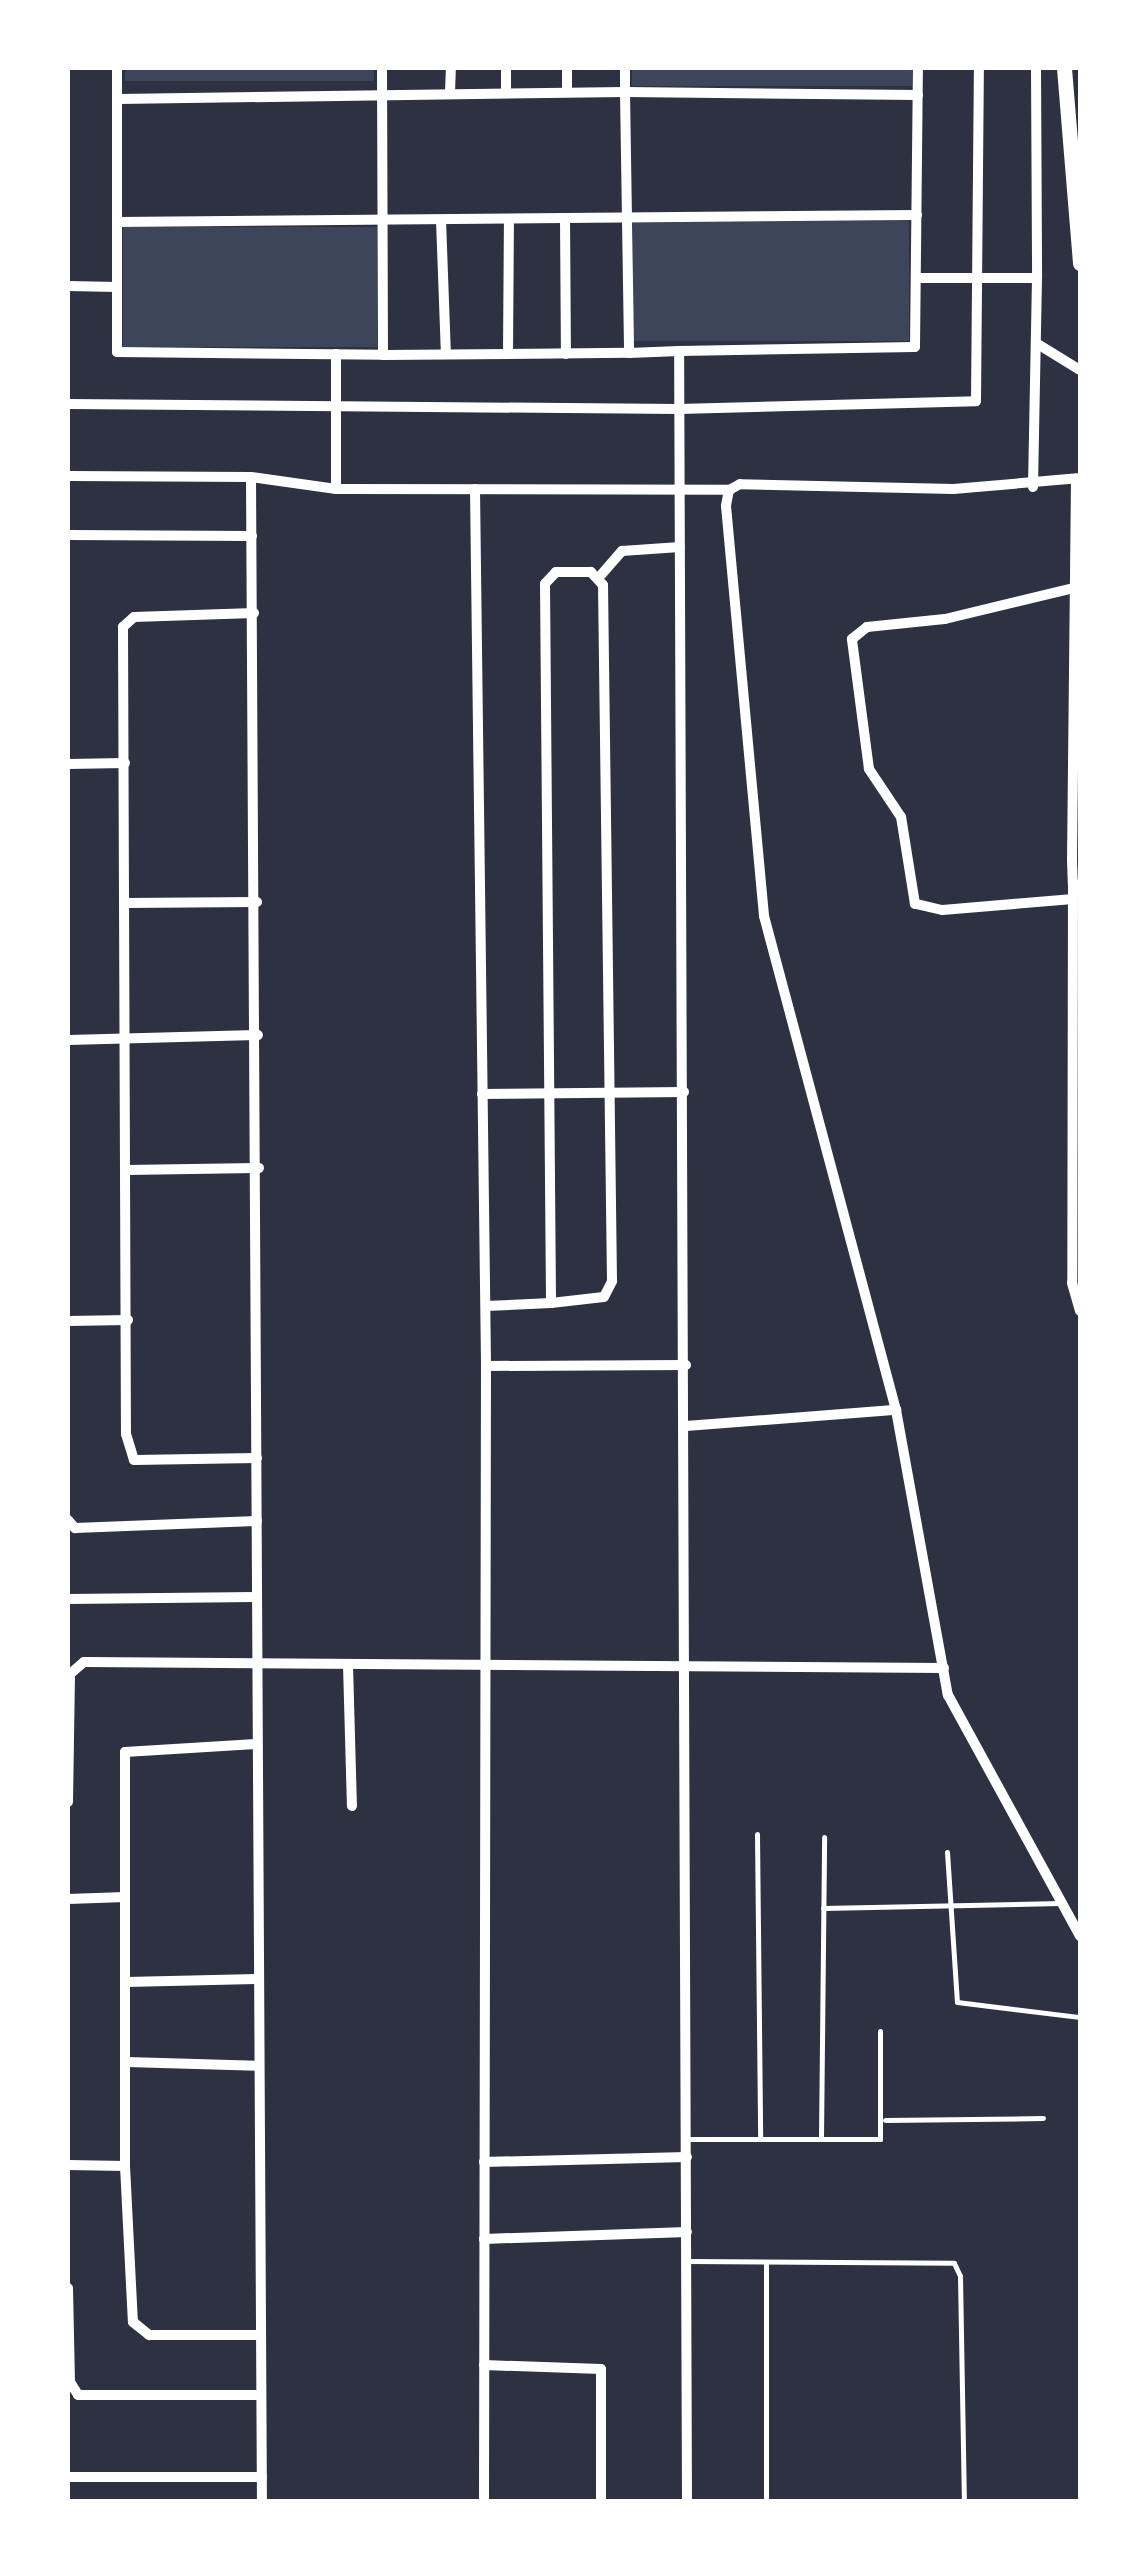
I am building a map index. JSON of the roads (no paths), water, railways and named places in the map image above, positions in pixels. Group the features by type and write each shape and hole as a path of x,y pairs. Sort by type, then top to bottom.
{"main road":[{"path":"1064,68 1074,119 1080,263"}],"street":[{"path":"117,68 117,352 383,355 915,347 918,68"},
{"path":"382,68 383,355"},
{"path":"450,93 451,68"},
{"path":"506,68 506,92"},
{"path":"566,92 567,68"},
{"path":"625,68 628,353"},
{"path":"68,404 679,410 976,401 978,68"},
{"path":"1033,487 1036,68"},
{"path":"118,99 506,92 918,95"},
{"path":"117,222 918,215"},
{"path":"565,218 566,354"},
{"path":"508,354 509,219"},
{"path":"441,220 446,354"},
{"path":"917,278 1037,278"},
{"path":"68,286 117,287"},
{"path":"1036,342 1080,370"},
{"path":"679,351 686,1365 686,2502"},
{"path":"336,354 336,489"},
{"path":"68,476 251,477 336,489 729,490 750,483 1033,487 1078,479 1074,588 1077,885 1073,899 1072,1283 1080,1311"},
{"path":"251,477 259,1168 255,1596 262,2502"},
{"path":"475,489 486,1306 484,2502"},
{"path":"729,490 733,618 758,883 896,1410 944,1668 958,1721 1080,1936"},
{"path":"68,535 252,536"},
{"path":"486,1306 604,1297 611,1287 612,1092 600,576 622,550 680,547"},
{"path":"550,1303 546,584 556,572 600,576"},
{"path":"1073,899 942,910 914,904 901,817 869,769 852,639 859,628 945,619 1074,588"},
{"path":"254,613 126,620 126,1444 134,1460 257,1458"},
{"path":"68,764 125,763"},
{"path":"125,903 257,902"},
{"path":"68,1040 258,1035"},
{"path":"482,1094 684,1092"},
{"path":"126,1170 259,1168"},
{"path":"68,1321 128,1320"},
{"path":"486,1366 686,1365"},
{"path":"686,1426 896,1410"},
{"path":"68,1520 75,1528 258,1521"},
{"path":"68,1599 255,1596"},
{"path":"68,1802 73,1667 686,1662 944,1668"},
{"path":"348,1665 352,1806"},
{"path":"256,1744 125,1752 125,2166 133,2322 149,2335 260,2335"},
{"path":"68,1899 125,1898"},
{"path":"126,1982 259,1980"},
{"path":"127,2062 259,2066"},
{"path":"484,2162 688,2157"},
{"path":"68,2165 125,2166"},
{"path":"484,2239 688,2232"},
{"path":"68,2288 70,2382 78,2394 261,2395"},
{"path":"484,2365 601,2369 602,2502"},
{"path":"68,2477 262,2477"}],"lane":[{"path":"757,1834 760,2138"},
{"path":"821,2138 824,1837"},
{"path":"946,1852 957,2002 1080,2017"},
{"path":"823,1908 1063,1903"},
{"path":"688,2139 821,2138 875,2142 884,2135 885,2120 880,2030"},
{"path":"885,2120 1043,2118"},
{"path":"688,2260 936,2261 958,2267 964,2502"},
{"path":"766,2262 766,2502"}]}
